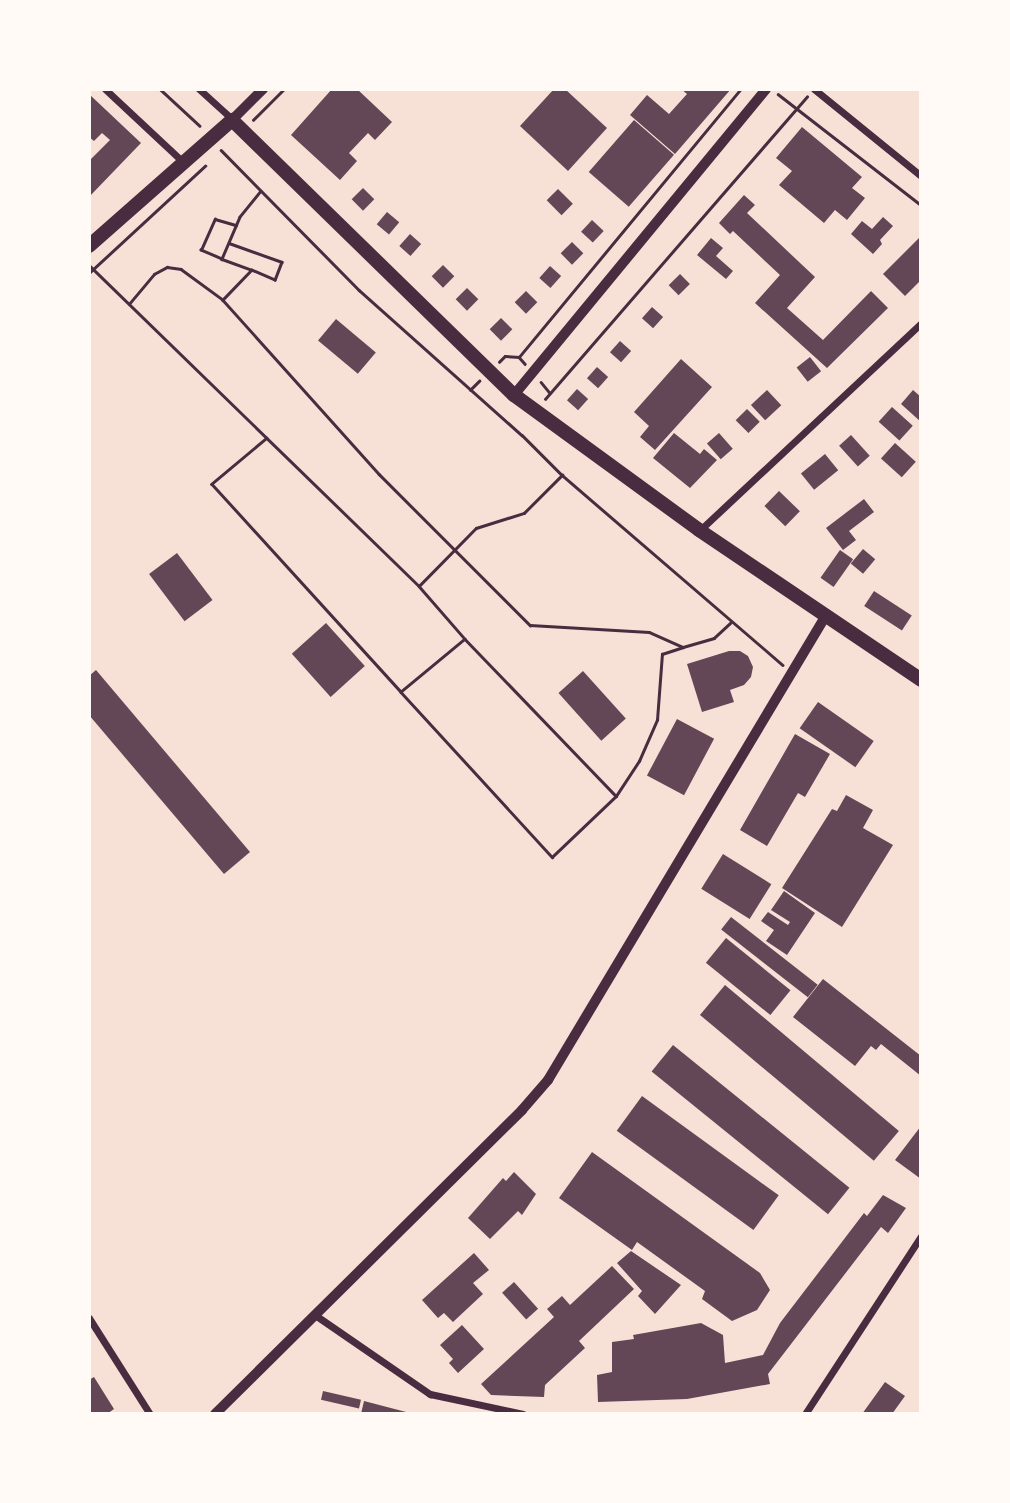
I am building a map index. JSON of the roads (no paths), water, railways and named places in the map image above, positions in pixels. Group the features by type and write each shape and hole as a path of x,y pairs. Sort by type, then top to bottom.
{"main road":[{"path":"89,246 211,138 238,125 514,395 699,530 921,680"}],"street":[{"path":"105,89 184,163"},
{"path":"199,89 238,125 262,89"},
{"path":"514,395 766,89"},
{"path":"814,89 921,176"},
{"path":"699,530 921,323"},
{"path":"215,1414 522,1110 548,1080 825,617"},
{"path":"805,1414 921,1236"},
{"path":"315,1315 430,1394 523,1414"},
{"path":"89,1318 150,1414"}]}
